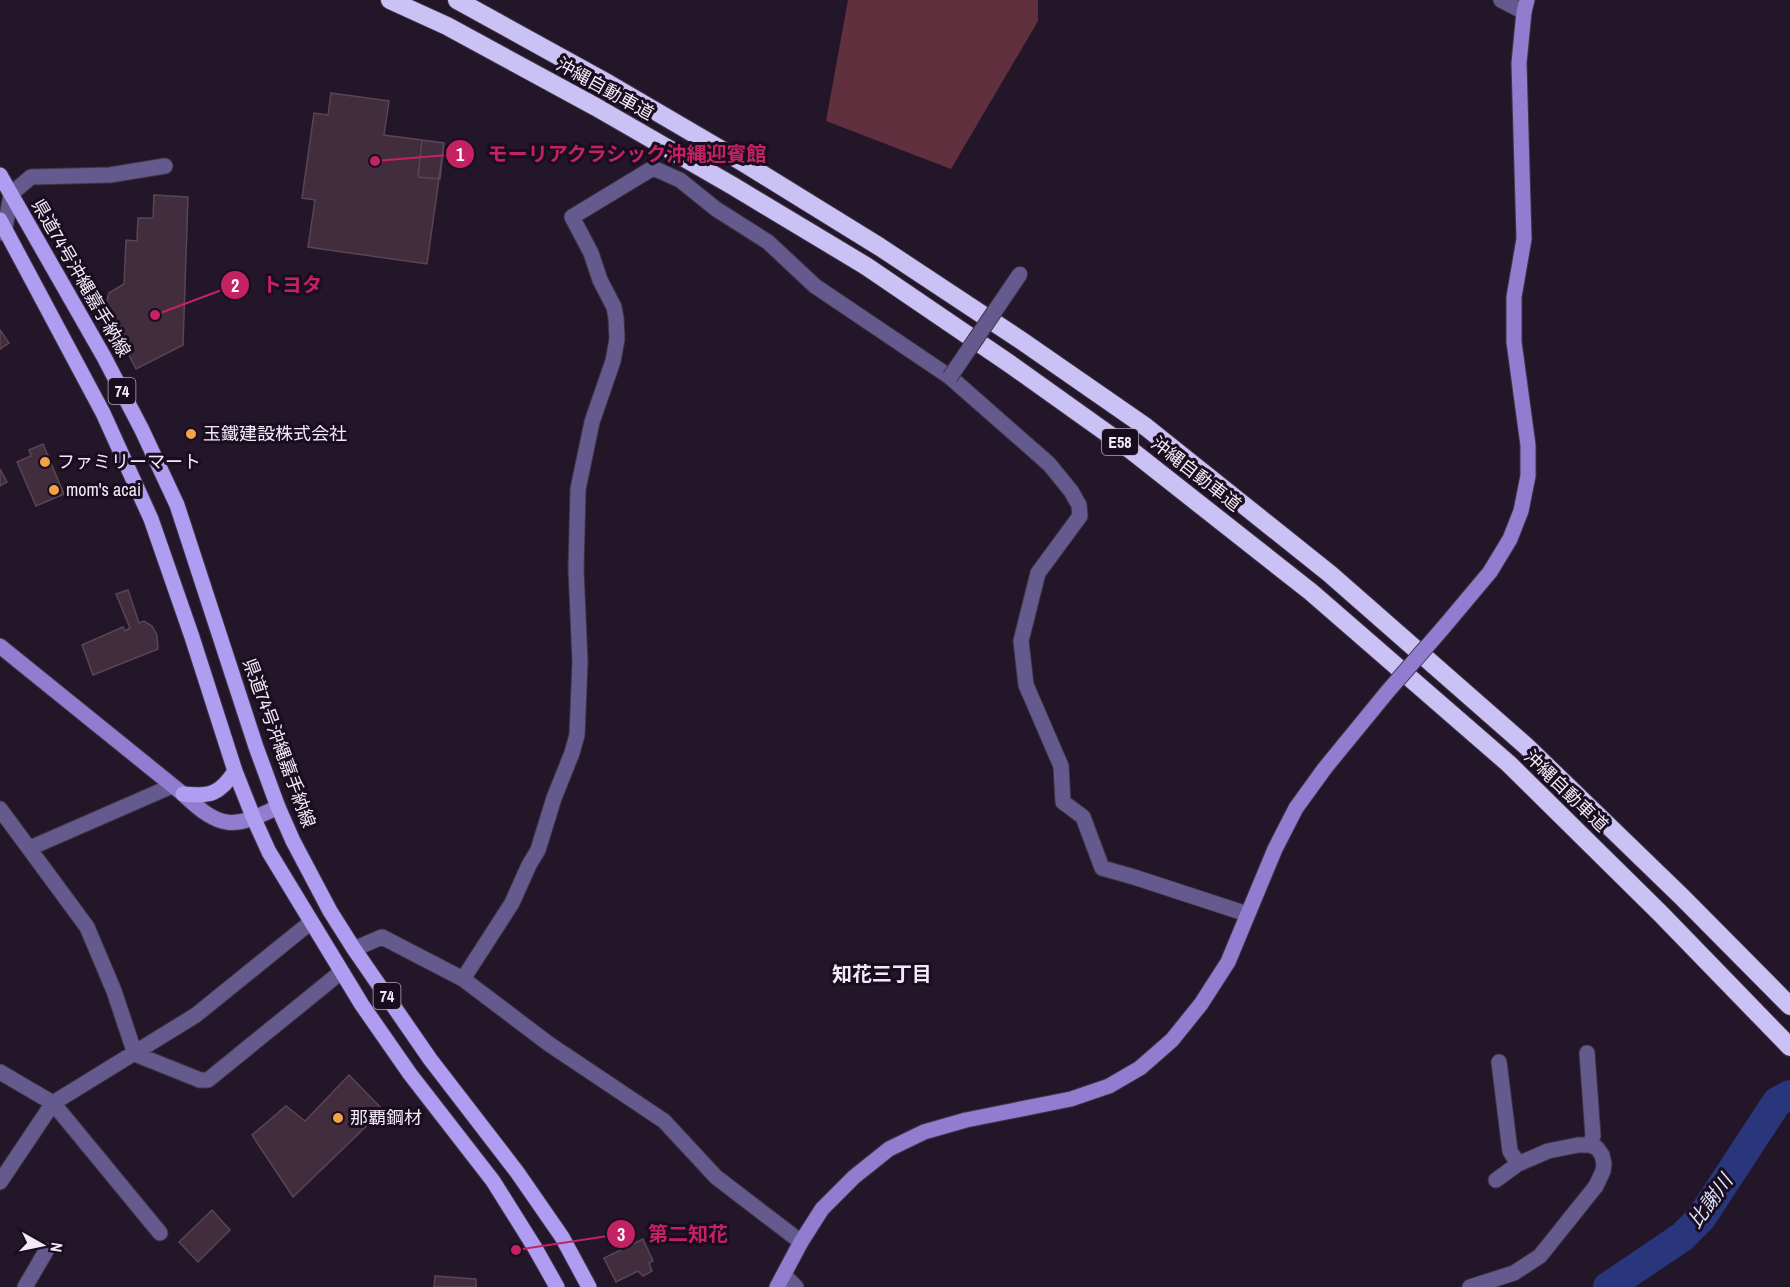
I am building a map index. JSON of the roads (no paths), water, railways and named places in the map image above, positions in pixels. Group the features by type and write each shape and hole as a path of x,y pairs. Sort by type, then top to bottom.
{"highway":[{"name":"沖縄自動車道","path":"390,0 447,26 596,107 866,266 1132,451 1311,592 1509,764 1660,913 1790,1047"},
{"name":"沖縄自動車道","path":"457,0 619,89 870,241 1022,341 1146,428 1330,574 1526,746 1682,897 1784,1000"}],"main road":[{"name":"県道74号沖縄嘉手納線","path":"0,175 105,357 177,505 256,747 278,807 330,911 430,1059 517,1172 562,1237 589,1287"},
{"name":"74","path":"2,227 103,413 151,519 235,771 269,852 362,1005 410,1074 493,1181 557,1287"},
{"path":"178,790 203,796 226,786 235,771"}],"street":[{"path":"796,1287 781,1281 801,1242 822,1209 854,1177 889,1149 924,1132 966,1120 1071,1099 1110,1086 1140,1068 1172,1040 1201,1004 1228,962 1275,849 1296,808 1325,768 1388,691 1490,572 1510,539 1521,511 1528,476 1528,446 1514,342 1514,297 1524,239 1519,63 1526,6 1501,0"},
{"path":"2,227 11,194 31,177 110,175 165,166"},
{"path":"463,979 513,903 538,850 577,735 580,662 576,569 578,489 592,422 613,361 617,339 614,308 600,280 591,253 572,217 653,168 680,180 716,209 768,242 815,286 950,377 1049,464 1071,490 1079,505 1080,516 1038,573 1021,641 1026,686 1060,766 1063,802 1083,817 1102,868 1247,914"},
{"path":"950,377 1020,274"},
{"path":"0,646 199,809 219,821 236,824 254,819 278,807"},
{"path":"30,848 178,790"},
{"path":"0,809 87,927 114,991 135,1054 200,1080 208,1080 341,972"},
{"path":"0,1182 53,1103 196,1015 311,922"},
{"path":"354,949 382,937 463,979 549,1044 664,1121 716,1177 801,1242"},
{"path":"1587,1053 1593,1136 1590,1145"},
{"path":"1500,1062 1510,1151 1518,1164"},
{"path":"0,1072 53,1103 160,1233"},
{"path":"1470,1287 1514,1273 1540,1256 1596,1186 1604,1164 1597,1148 1590,1145 1578,1145 1548,1151 1518,1164 1496,1180"},
{"path":"25,1287 46,1251"}],"waterway":[{"name":"比謝川","path":"1608,1287 1682,1237 1701,1218 1777,1102 1790,1095"}],"place":[{"name":"モーリアクラシック沖縄迎賓館","path":"375,161"},
{"name":"トヨタ","path":"155,315"},
{"name":"玉鐵建設株式会社","path":"191,434"},
{"name":"ファミリーマート","path":"45,462"},
{"name":"mom's acai","path":"54,490"},
{"name":"那覇鋼材","path":"338,1118"},
{"name":"第二知花","path":"516,1250"}],"district":[{"name":"知花三丁目","path":"882,974"}]}
